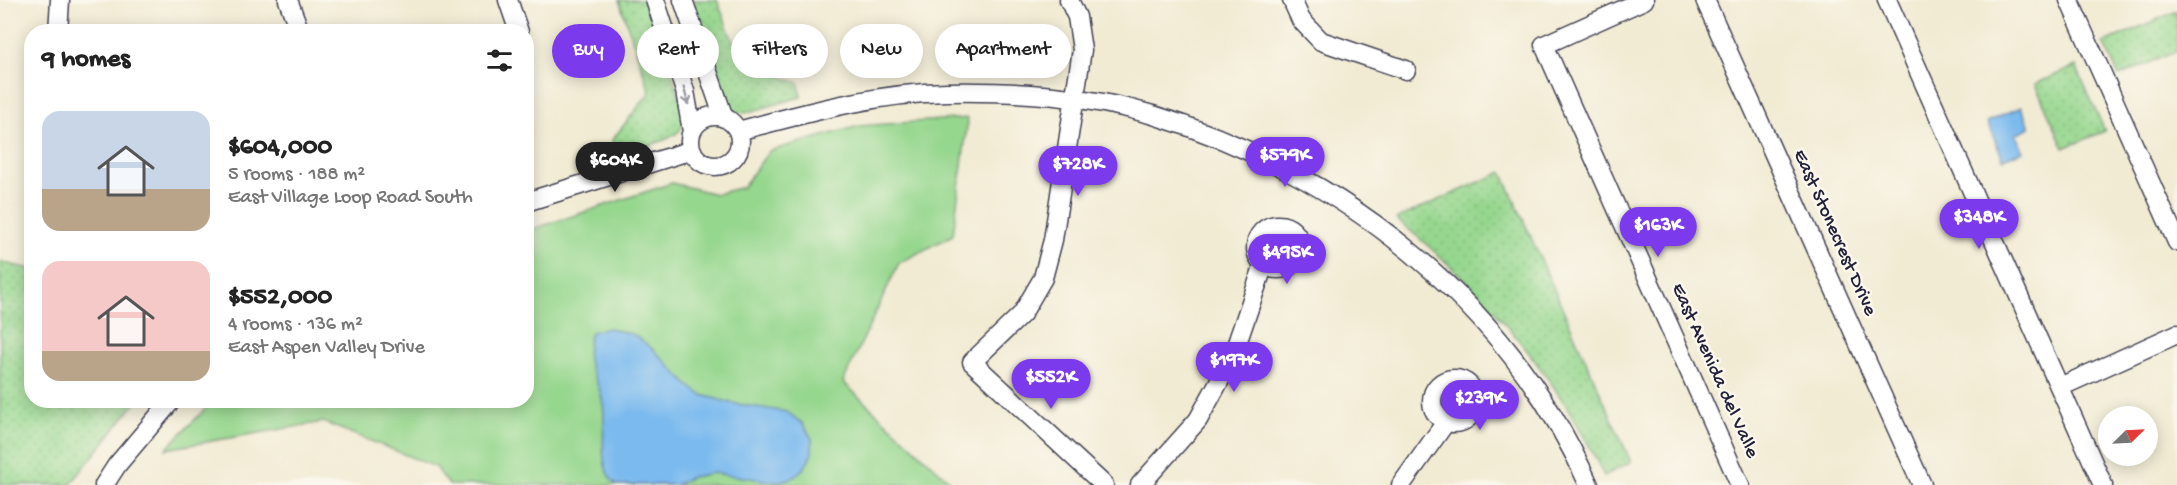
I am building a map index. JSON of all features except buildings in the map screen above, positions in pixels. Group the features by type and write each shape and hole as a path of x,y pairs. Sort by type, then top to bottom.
{"street":[{"path":"58,24 60,0"},
{"path":"288,0 297,24"},
{"path":"508,0 516,24"},
{"path":"655,0 686,91 692,131 690,144 692,150 702,162 709,165 724,164 731,160 739,147 738,131 730,121 724,118 709,116 696,124 692,131"},
{"path":"683,0 724,118"},
{"path":"1069,0 1077,17 1082,50 1053,240 1043,279 1022,314 972,362 1104,485"},
{"path":"1292,0 1301,20 1321,41 1406,70"},
{"path":"1618,5 1644,0"},
{"name":"East Stonecrest Drive","path":"1705,0 1922,485"},
{"path":"1887,0 2103,485"},
{"path":"2069,0 2177,242"},
{"name":"East Avenida del Valle","path":"1618,5 1544,45 1740,485"},
{"path":"738,131 870,100 944,92 1013,93 1075,99 1152,115 1232,143 1297,174 1353,208 1409,250 1453,291 1492,332 1529,379 1576,456 1589,485"},
{"path":"534,199 692,150"},
{"path":"1140,485 1198,420 1232,358 1264,264"},
{"path":"2060,387 2177,334"},
{"path":"104,485 117,465 165,408"},
{"path":"1401,485 1446,422"}],"green space":[{"path":"619,0 648,0 656,24 637,24 637,53"},
{"path":"692,0 717,0 731,36 731,78 785,78 799,83 801,97 745,113 733,111 725,102 717,78 719,24 700,24"},
{"path":"2177,11 2177,51 2119,76 2103,43"},
{"path":"2076,66 2105,131 2064,148 2035,84"},
{"path":"645,78 673,78 684,111 683,125 680,130 668,138 616,155 612,140 650,92"},
{"path":"968,118 953,235 899,263 843,382 954,485 449,485 436,467 323,422 166,449 206,408 534,408 534,229 672,183 716,194 743,187 769,151 859,126"},
{"path":"1502,172 1631,462 1604,476 1564,403 1541,368 1487,304 1458,274 1396,219"},
{"path":"0,262 24,267 24,408 131,408 70,485 0,485"}],"water":[{"path":"2021,107 2030,127 2016,134 2023,151 2003,159 1987,122"},
{"path":"609,328 634,335 654,350 688,385 702,395 731,403 787,412 803,424 812,439 812,453 805,467 793,478 777,482 713,473 692,477 675,485 617,485 606,470 603,448 603,404 588,354 591,332"}]}
